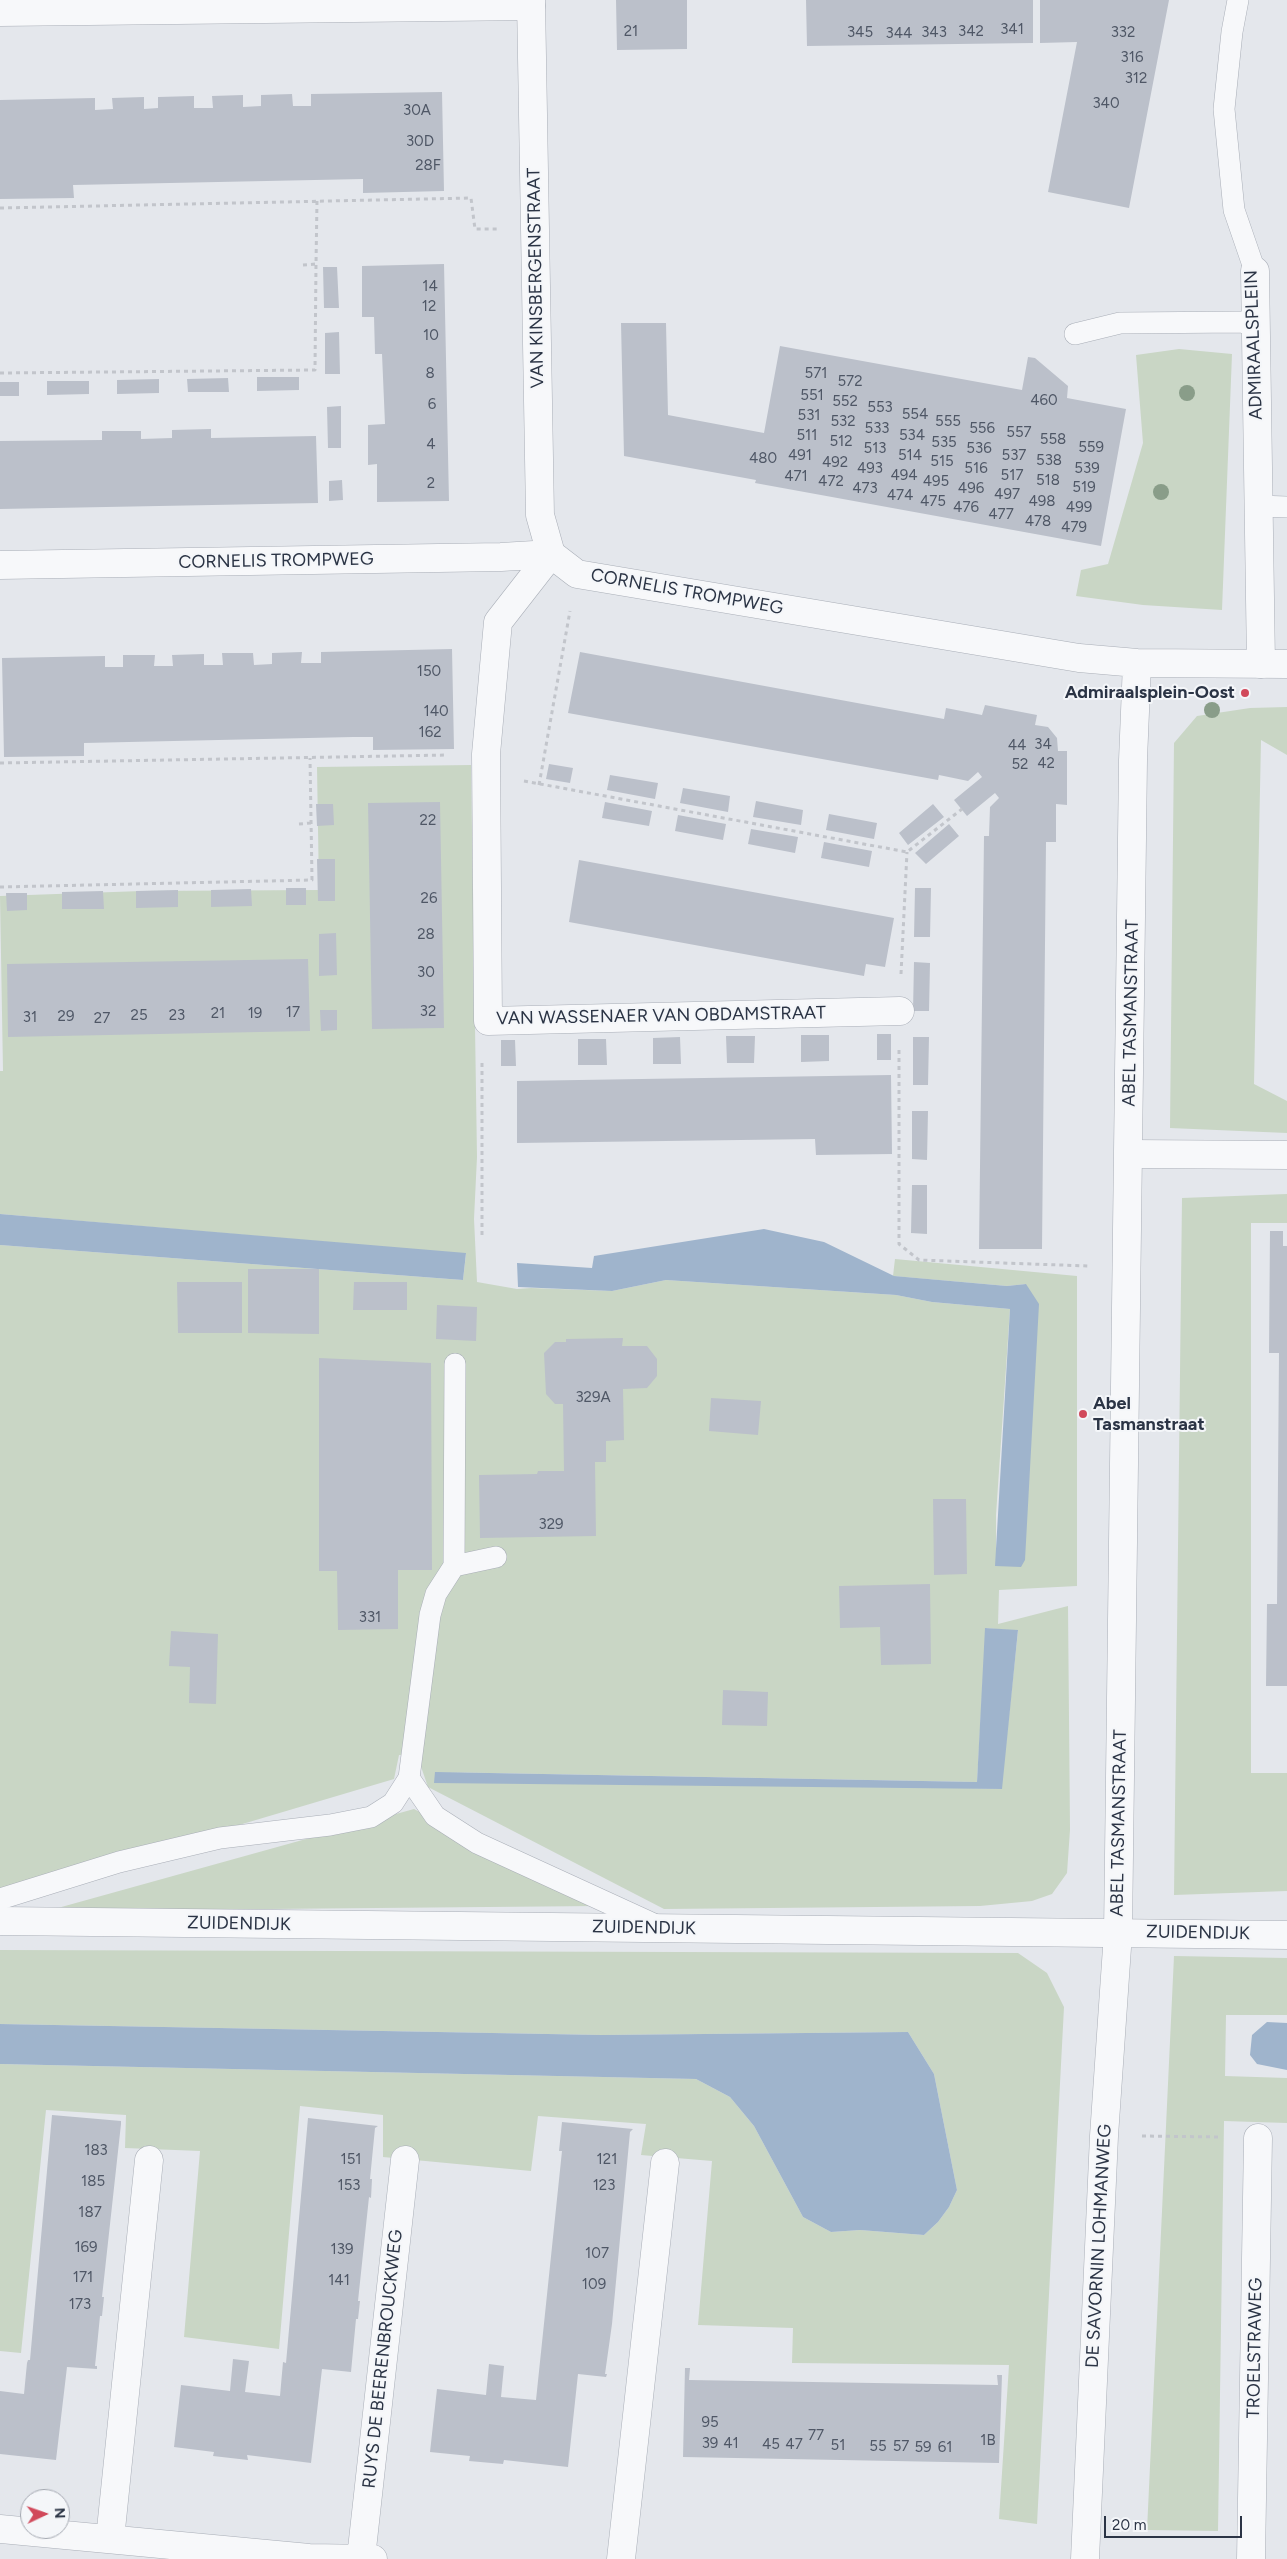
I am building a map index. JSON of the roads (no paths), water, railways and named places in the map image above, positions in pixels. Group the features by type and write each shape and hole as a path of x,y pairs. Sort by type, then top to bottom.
{"street":[{"path":"0,12 531,3"},
{"name":"VAN KINSBERGENSTRAAT","path":"531,3 540,515 551,554"},
{"name":"ADMIRAALSPLEIN","path":"1254,272 1258,506 1274,664"},
{"name":"CORNELIS TROMPWEG","path":"0,565 501,558 551,554 577,574 1079,658 1137,663 1274,664"},
{"name":"VAN WASSENAER VAN OBDAMSTRAAT","path":"551,554 498,622 486,764 488,1021 900,1011"},
{"name":"ABEL TASMANSTRAAT","path":"1118,1933 1133,760 1137,663"},
{"path":"1129,1154 1287,1155"},
{"name":"ZUIDENDIJK","path":"0,1921 1287,1934"},
{"name":"DE SAVORNIN LOHMANWEG","path":"1085,2559 1104,2136 1118,1933"},
{"name":"TROELSTRAWEG","path":"1251,2559 1258,2138"},
{"path":"110,2539 149,2160"},
{"name":"RUYS DE BEERENBROUCKWEG","path":"361,2558 405,2160"},
{"path":"621,2559 665,2163"},
{"path":"0,2529 309,2559 373,2559"}],"lane":[{"name":"ADMIRAALSPLEIN","path":"1238,0 1232,32 1224,109 1234,210 1254,272"},
{"path":"1076,334 1120,323 1243,322 1255,328"},
{"path":"1258,506 1287,507"},
{"path":"0,1899 119,1862 220,1838 330,1826 371,1817 393,1803 409,1778 430,1616 436,1594 454,1566 455,1364"},
{"path":"454,1566 496,1557"},
{"path":"409,1778 435,1816 477,1843 664,1929"}],"water":[{"path":"0,1214 466,1253 463,1280 0,1245"},
{"path":"764,1229 824,1242 894,1276 1007,1286 1026,1284 1039,1304 1025,1560 1021,1567 995,1566 1010,1309 932,1302 896,1295 666,1280 612,1291 518,1287 517,1263 592,1268 594,1256"},
{"path":"985,1628 1018,1630 1002,1789 434,1783 435,1772 977,1782"},
{"path":"1267,2022 1287,2023 1287,2070 1257,2064 1250,2055 1252,2035"},
{"path":"0,2024 602,2035 908,2032 934,2074 957,2190 949,2207 938,2222 924,2235 860,2230 831,2232 803,2217 754,2126 730,2097 696,2079 0,2064"}],"place":[{"name":"Admiraalsplein-Oost","path":"1245,693"},
{"name":"Abel Tasmanstraat","path":"1083,1414"}]}
